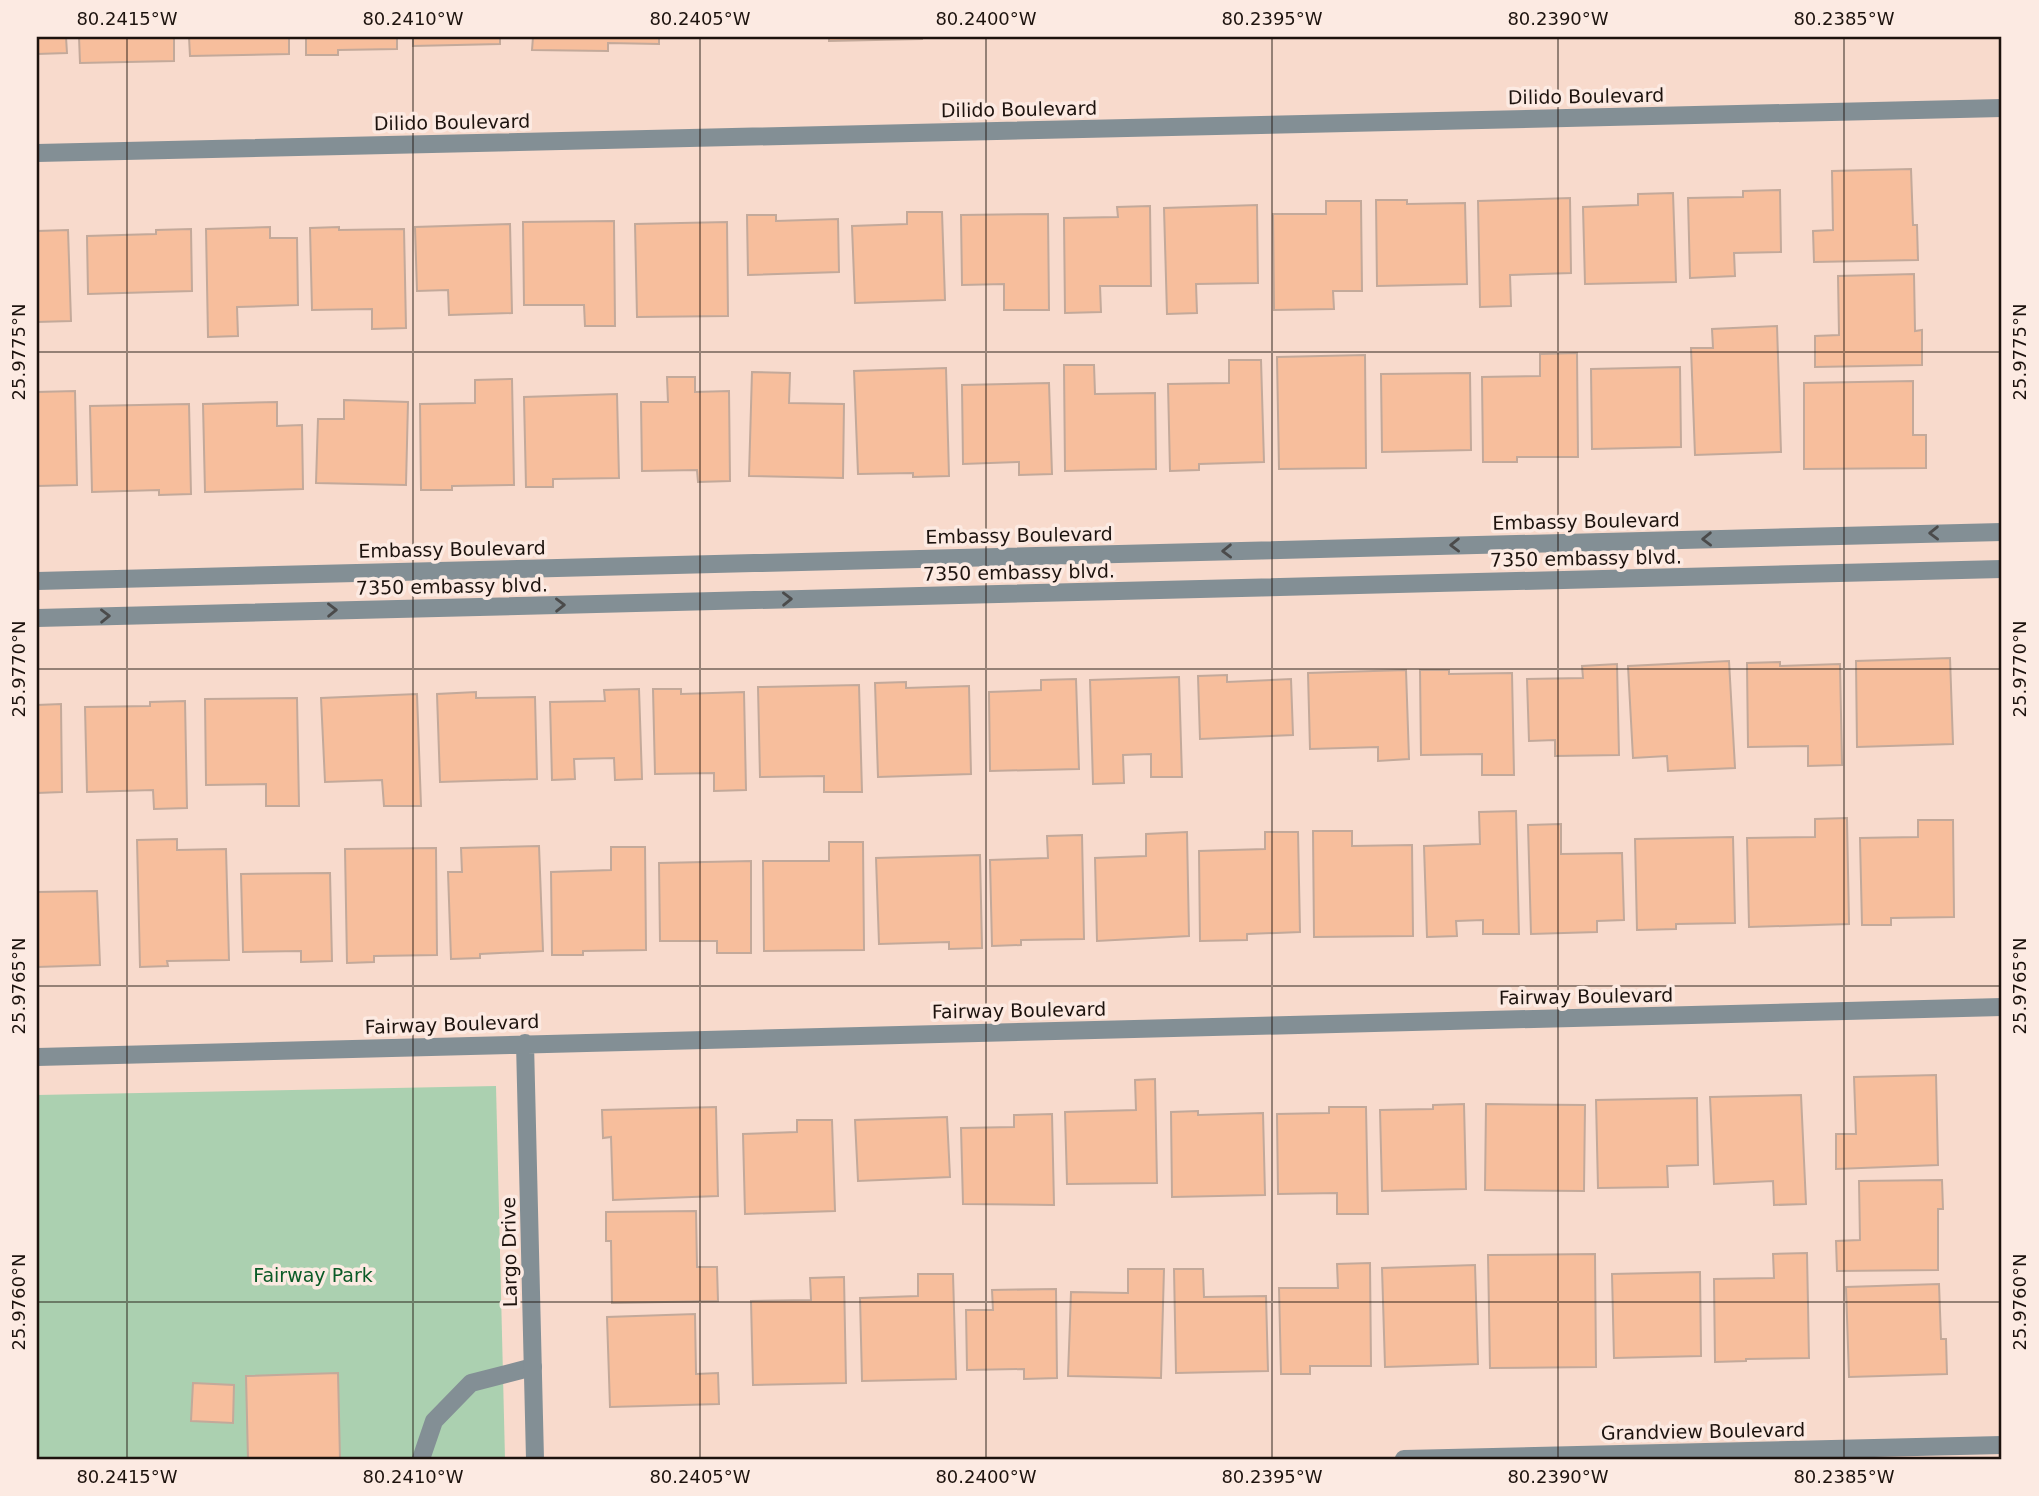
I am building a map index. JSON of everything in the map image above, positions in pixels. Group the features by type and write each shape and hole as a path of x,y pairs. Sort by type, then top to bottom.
{"street":[{"name":"Dilido Boulevard","path":"37,153 2002,108"},
{"name":"Embassy Boulevard","path":"37,580 2002,532"},
{"name":"7350 embassy blvd.","path":"37,618 2002,569"},
{"name":"Fairway Boulevard","path":"37,1057 2002,1007"},
{"name":"Largo Drive","path":"525,1043 535,1459"},
{"path":"421,1459 434,1421 471,1383 533,1367"},
{"name":"Grandview Boulevard","path":"1404,1459 2002,1445"}],"green space":[{"name":"Fairway Park","path":"496,1086 505,1459 37,1459 37,1095"}],"building":[{"path":"37,37 66,37 67,53 37,54"},
{"path":"79,37 174,37 174,61 80,63"},
{"path":"189,37 289,37 289,54 190,56"},
{"path":"306,37 397,37 397,49 338,50 338,55 306,55"},
{"path":"413,37 500,37 500,44 413,46"},
{"path":"533,37 659,37 659,44 608,43 608,51 532,50"},
{"path":"829,37 922,37 922,39 829,41"},
{"path":"1911,169 1913,225 1917,225 1918,260 1814,262 1813,231 1833,230 1832,171"},
{"path":"1780,190 1781,252 1734,253 1735,276 1690,278 1688,198 1743,197 1743,191"},
{"path":"1673,193 1676,282 1585,284 1583,207 1638,205 1638,194"},
{"path":"1570,198 1571,273 1510,275 1511,306 1480,307 1478,201"},
{"path":"1376,200 1407,200 1407,204 1465,203 1467,284 1377,286"},
{"path":"1326,201 1361,201 1362,291 1333,291 1334,309 1274,310 1273,214 1326,214"},
{"path":"1257,205 1258,283 1196,284 1197,313 1167,314 1164,208"},
{"path":"1150,206 1151,286 1100,286 1101,312 1065,313 1064,218 1118,217 1117,207"},
{"path":"907,212 942,212 945,300 855,303 852,226 907,224"},
{"path":"1048,214 1049,310 1004,310 1004,284 962,285 961,215"},
{"path":"747,215 776,215 776,221 838,219 839,272 748,275"},
{"path":"614,221 615,326 585,326 584,305 524,305 523,222"},
{"path":"727,222 728,316 637,317 635,224"},
{"path":"510,224 512,313 449,315 448,290 417,291 415,227"},
{"path":"270,227 270,238 297,238 298,305 237,307 238,336 208,337 206,229"},
{"path":"339,227 339,230 404,229 406,328 372,329 372,309 312,310 310,228"},
{"path":"191,229 192,291 88,294 87,236 156,234 156,230"},
{"path":"68,230 71,321 37,322 37,231"},
{"path":"1914,274 1915,331 1922,330 1922,365 1815,367 1815,336 1839,335 1838,276"},
{"path":"1777,326 1781,452 1695,455 1691,348 1713,348 1712,329"},
{"path":"1577,353 1578,457 1517,457 1517,462 1483,462 1482,377 1540,376 1540,354"},
{"path":"1365,355 1366,468 1279,469 1277,357"},
{"path":"1229,360 1261,360 1264,462 1199,464 1199,470 1170,471 1168,384 1229,383"},
{"path":"1064,365 1094,365 1095,394 1155,393 1156,469 1065,471"},
{"path":"1680,367 1681,447 1592,449 1591,369"},
{"path":"946,368 949,476 913,477 913,473 858,474 854,371"},
{"path":"752,372 790,373 789,403 844,404 843,478 749,476"},
{"path":"1470,373 1471,450 1382,452 1381,374"},
{"path":"667,377 695,377 695,392 729,391 730,481 698,482 697,470 642,471 641,402 668,402"},
{"path":"512,379 514,485 452,486 452,490 421,490 420,404 475,403 475,380"},
{"path":"1913,381 1913,435 1926,435 1926,468 1804,469 1804,383"},
{"path":"1049,383 1052,474 1019,475 1019,462 963,464 962,385"},
{"path":"75,391 77,485 37,486 37,392"},
{"path":"617,394 619,478 553,479 553,487 526,487 524,397"},
{"path":"344,400 408,402 406,485 316,483 318,419 344,419"},
{"path":"277,402 277,426 302,425 303,489 205,492 203,404"},
{"path":"189,404 191,494 159,495 159,490 92,492 90,406"},
{"path":"1950,658 1953,744 1857,747 1856,661"},
{"path":"1729,661 1735,768 1668,771 1667,756 1633,758 1628,666"},
{"path":"1780,662 1780,666 1840,664 1842,765 1808,766 1808,746 1748,747 1747,663"},
{"path":"1617,664 1619,755 1555,756 1555,740 1529,741 1527,679 1583,678 1582,666"},
{"path":"1406,670 1409,759 1378,761 1378,747 1310,749 1308,673"},
{"path":"1420,670 1449,670 1449,674 1512,673 1514,775 1482,775 1482,754 1421,755"},
{"path":"1227,675 1227,682 1291,679 1293,735 1200,739 1198,676"},
{"path":"1179,677 1182,777 1151,777 1151,754 1123,755 1124,783 1093,784 1090,680"},
{"path":"1076,679 1079,769 990,771 989,692 1041,690 1041,680"},
{"path":"906,682 906,688 969,686 971,774 878,777 875,683"},
{"path":"859,685 862,792 824,792 824,776 760,777 758,687"},
{"path":"639,689 642,779 615,780 614,758 574,759 575,779 552,780 550,702 605,701 604,690"},
{"path":"653,689 681,689 681,694 744,692 746,790 714,791 714,773 655,774"},
{"path":"476,692 476,698 535,697 537,779 440,782 437,694"},
{"path":"417,694 421,806 384,806 382,780 325,782 321,698"},
{"path":"297,698 299,806 266,806 266,784 206,785 205,699"},
{"path":"185,701 187,808 154,809 153,790 87,792 85,707 150,706 150,702"},
{"path":"61,704 62,792 37,793 37,705"},
{"path":"1516,811 1519,934 1483,934 1483,920 1456,921 1457,936 1427,937 1424,846 1480,844 1479,812"},
{"path":"1847,818 1849,924 1749,927 1747,838 1815,837 1815,819"},
{"path":"1918,820 1953,820 1954,917 1891,918 1891,925 1862,925 1860,838 1918,837"},
{"path":"1561,824 1561,854 1622,853 1624,920 1597,921 1597,932 1531,934 1528,825"},
{"path":"1313,831 1352,831 1352,846 1412,845 1413,936 1314,937"},
{"path":"1187,832 1189,936 1097,941 1095,858 1146,856 1146,834"},
{"path":"1265,832 1298,832 1300,932 1247,934 1247,940 1200,941 1199,851 1265,849"},
{"path":"1082,835 1084,939 1021,940 1021,945 992,946 990,860 1048,858 1047,836"},
{"path":"1733,837 1735,923 1676,924 1676,929 1637,930 1635,839"},
{"path":"177,839 177,850 226,849 229,960 167,961 168,966 140,967 137,840"},
{"path":"829,842 863,842 864,950 764,951 763,861 829,861"},
{"path":"539,846 543,951 480,954 480,958 451,959 448,872 462,872 461,848"},
{"path":"611,847 645,847 646,950 583,951 583,955 552,955 551,872 611,870"},
{"path":"436,848 437,955 374,956 374,962 347,963 345,849"},
{"path":"980,855 982,948 949,949 949,942 879,944 876,858"},
{"path":"751,861 751,953 717,953 717,941 660,941 659,863"},
{"path":"330,873 332,961 301,962 301,951 243,952 241,874"},
{"path":"97,891 100,965 37,967 37,892"},
{"path":"1936,1075 1938,1165 1836,1169 1836,1134 1856,1134 1854,1077"},
{"path":"1155,1079 1157,1183 1067,1184 1065,1112 1136,1110 1135,1080"},
{"path":"1801,1095 1806,1204 1774,1205 1773,1181 1714,1184 1710,1097"},
{"path":"1697,1098 1698,1165 1667,1166 1668,1187 1598,1188 1596,1100"},
{"path":"1464,1104 1466,1189 1382,1191 1380,1110 1433,1109 1433,1105"},
{"path":"1486,1104 1585,1105 1584,1191 1485,1190"},
{"path":"716,1107 718,1196 613,1200 611,1137 603,1138 602,1110"},
{"path":"1329,1107 1366,1107 1368,1214 1337,1214 1337,1193 1278,1194 1277,1114 1329,1113"},
{"path":"1198,1111 1198,1115 1263,1113 1265,1195 1172,1197 1171,1112"},
{"path":"1052,1114 1054,1205 963,1204 961,1128 1014,1127 1014,1115"},
{"path":"947,1117 950,1177 858,1181 855,1120"},
{"path":"797,1120 832,1120 835,1211 745,1214 743,1134 797,1132"},
{"path":"1942,1180 1943,1209 1938,1209 1938,1270 1837,1271 1836,1241 1860,1240 1859,1181"},
{"path":"696,1211 697,1267 717,1267 718,1301 612,1303 611,1241 606,1241 606,1212"},
{"path":"1807,1253 1809,1358 1715,1362 1714,1279 1774,1278 1773,1254"},
{"path":"1595,1254 1596,1367 1490,1368 1488,1255"},
{"path":"1370,1263 1371,1366 1310,1366 1310,1374 1281,1374 1279,1288 1338,1288 1337,1264"},
{"path":"1475,1265 1478,1364 1385,1367 1382,1268"},
{"path":"1128,1269 1164,1269 1161,1378 1068,1376 1071,1292 1128,1293"},
{"path":"1174,1269 1203,1269 1204,1297 1266,1296 1268,1371 1176,1373"},
{"path":"1700,1272 1701,1356 1614,1358 1612,1274"},
{"path":"918,1274 953,1274 956,1379 862,1381 860,1298 918,1296"},
{"path":"844,1277 846,1383 753,1385 751,1301 811,1300 810,1278"},
{"path":"1939,1284 1941,1339 1946,1339 1947,1374 1849,1377 1846,1287"},
{"path":"1056,1289 1057,1378 1024,1379 1024,1369 967,1370 966,1310 993,1310 992,1290"},
{"path":"695,1314 696,1374 718,1373 719,1404 610,1407 607,1317"},
{"path":"338,1373 340,1459 248,1459 246,1376"},
{"path":"193,1383 234,1385 233,1423 191,1421"}]}
